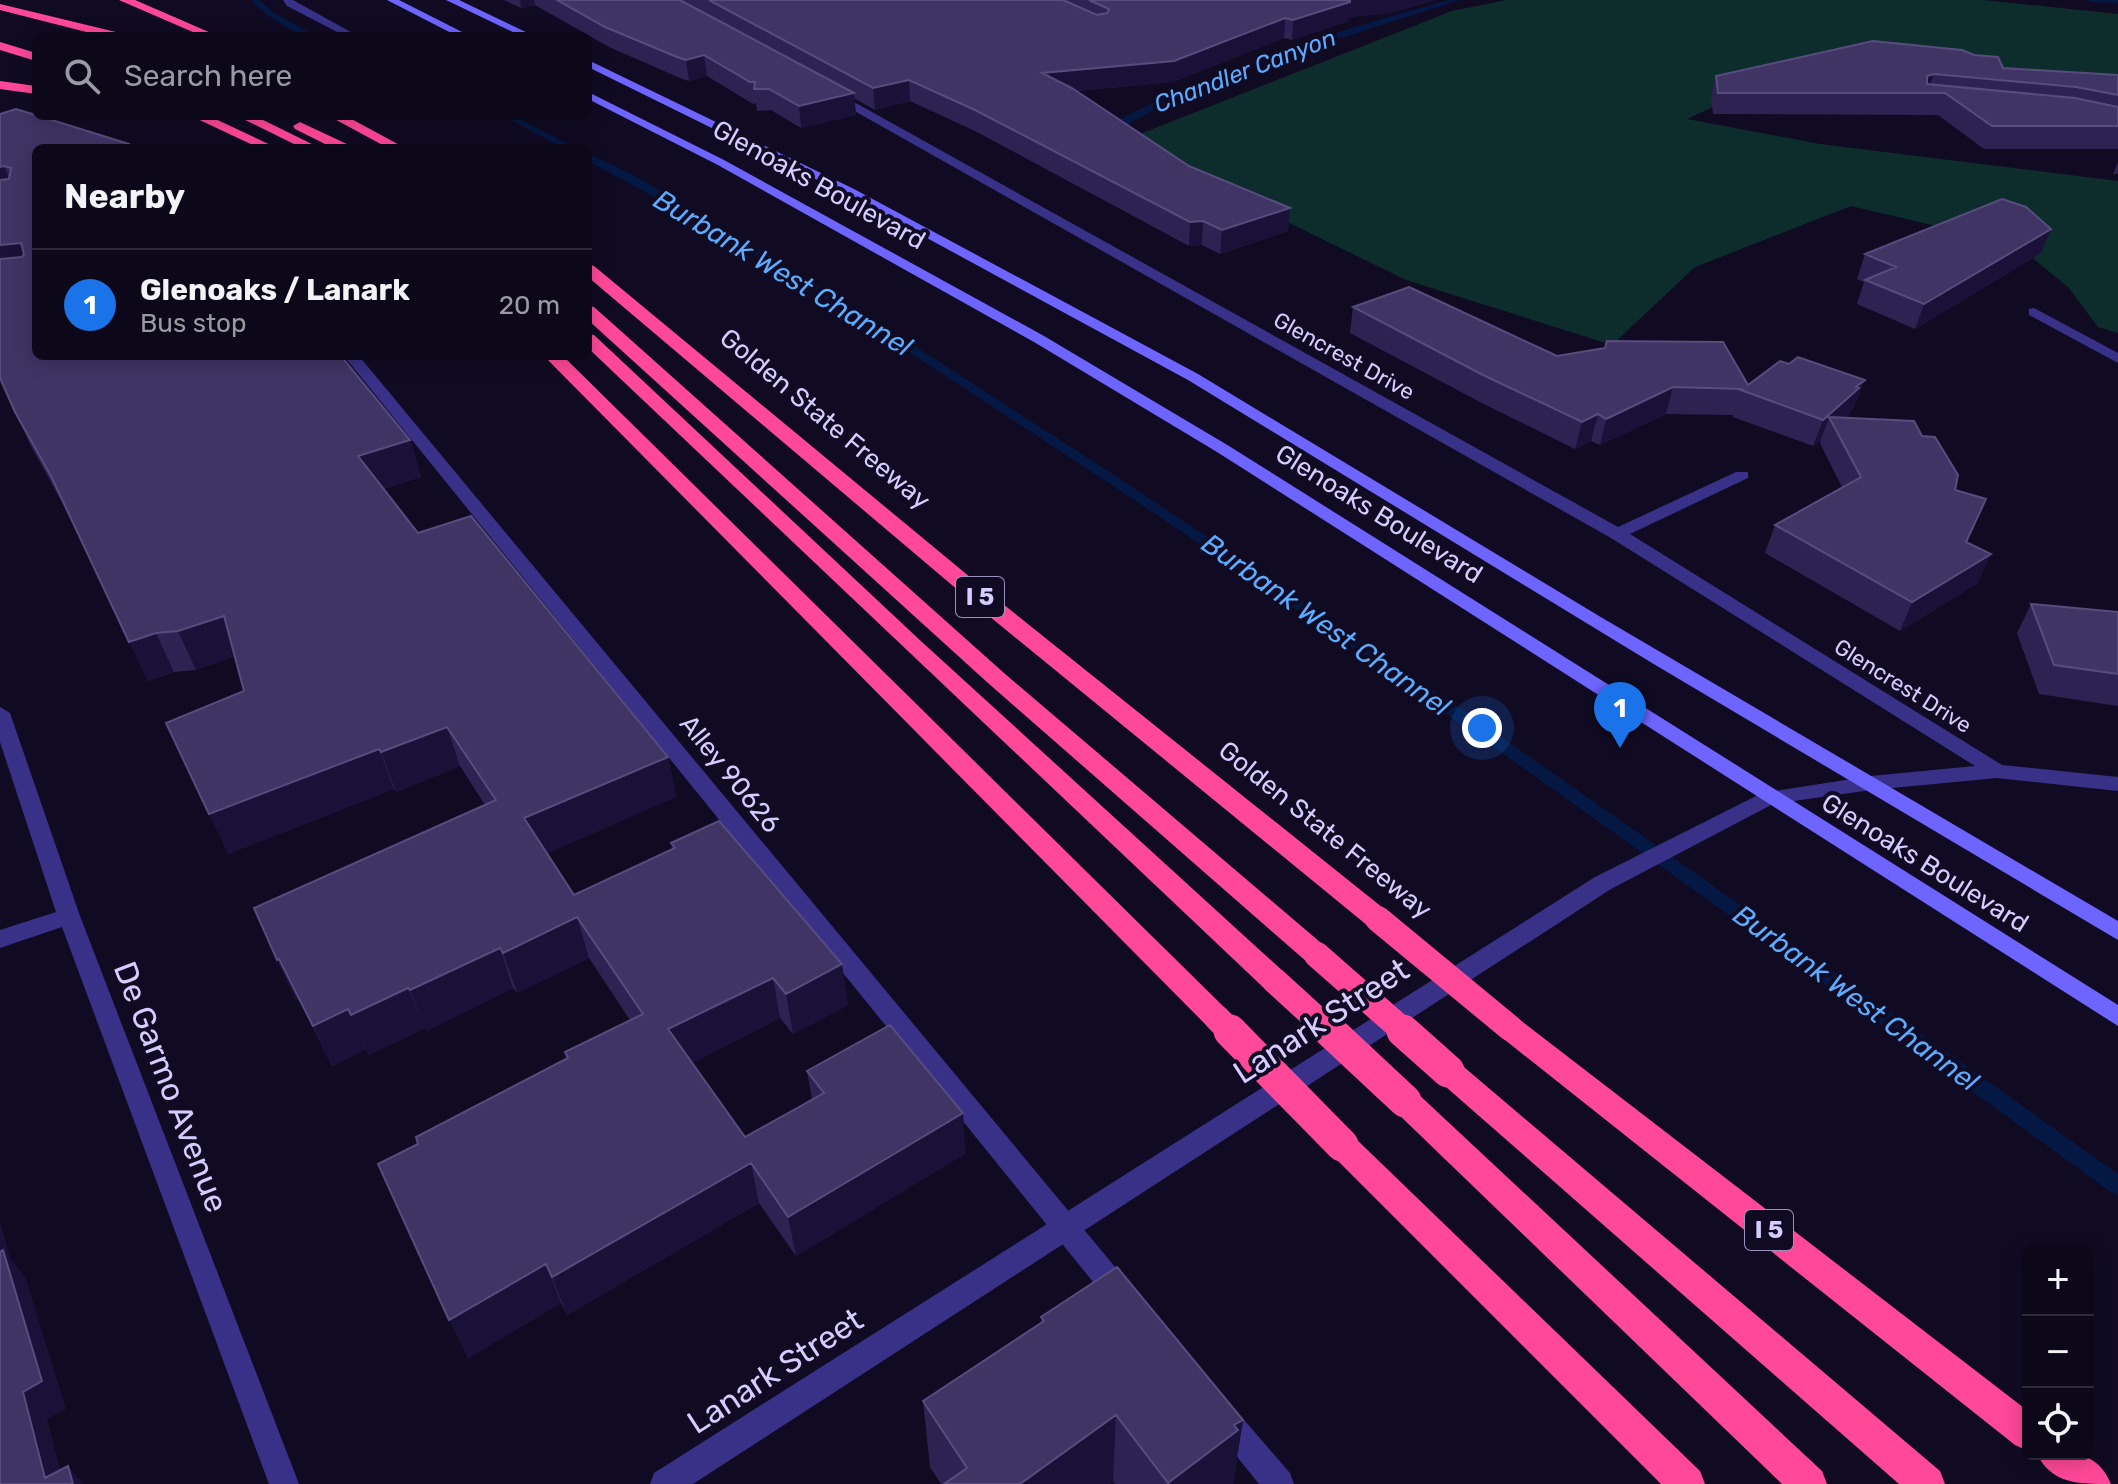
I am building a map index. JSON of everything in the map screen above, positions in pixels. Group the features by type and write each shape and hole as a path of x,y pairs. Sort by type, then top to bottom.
{"highway":[{"path":"125,0 202,32"},
{"path":"0,7 100,32"},
{"path":"0,46 32,56"},
{"path":"0,85 32,89"},
{"path":"207,120 261,144"},
{"path":"253,120 304,144"},
{"path":"284,120 336,144"},
{"path":"346,120 391,144"},
{"name":"Golden State Freeway","path":"592,272 980,597 1510,1028 2022,1428"},
{"path":"592,315 996,678 1927,1484"},
{"path":"592,343 915,648 1405,1101 1809,1484"},
{"path":"557,360 1342,1145 1687,1484"},
{"path":"2063,1460 2093,1484"}],"main road":[{"path":"392,0 457,32"},
{"path":"451,0 520,32"},
{"name":"Glenoaks Boulevard","path":"592,65 766,149 1090,320 1277,426 1595,621 2118,932"},
{"name":"Glenoaks Boulevard","path":"592,97 720,162 1039,339 1236,457 2118,1017"}],"street":[{"path":"288,0 321,22 344,32"},
{"name":"Glencrest Drive","path":"820,87 1617,534 1997,771"},
{"path":"2034,312 2118,359"},
{"name":"Alley 90626","path":"354,360 1136,1313"},
{"path":"1617,534 1742,475"},
{"name":"De Garmo Avenue","path":"0,713 69,916 284,1484"},
{"name":"Lanark Street","path":"665,1484 1603,883 1711,825 1769,798 1871,783 1997,771 2118,784"},
{"path":"0,939 69,916"},
{"path":"1208,1399 1279,1484"}],"green space":[{"path":"1507,0 1983,0 2118,14 2118,84 1762,84 1687,119 1820,144 2118,181 2118,333 2098,327 2069,288 2017,245 1851,206 1695,267 1612,345 1406,280 1230,194 1140,134 1452,11"}],"building":[{"path":"557,0 680,0 854,93 799,106 769,89 754,89 755,82 704,55 686,60 677,57 605,27"},
{"path":"709,0 1063,0 1097,15 1107,13 1109,9 1089,0 1350,2 1293,20 1285,18 1174,61 1042,73 1072,88 1189,166 1290,208 1222,230 1203,221 1190,222 975,110 909,80 873,88"},
{"path":"1873,41 1998,57 2003,68 2118,75 2118,95 2076,87 1934,74 1927,76 1927,84 2075,98 2118,107 2118,126 1992,126 1945,93 1718,93 1716,76"},
{"path":"16,109 32,114 32,120 52,120 129,144 32,144 32,360 344,360 410,440 358,456 418,533 471,516 668,757 524,818 574,895 675,848 671,843 719,821 842,964 786,994 773,978 668,1029 745,1137 824,1093 807,1071 890,1025 963,1113 788,1217 751,1163 552,1277 546,1264 449,1320 378,1164 418,1144 416,1137 568,1058 565,1052 643,1014 577,917 503,953 500,948 351,1015 348,1009 313,1026 277,960 254,908 496,800 447,727 381,752 379,749 209,814 166,723 244,691 224,616 129,642 51,476 0,378 0,259 22,257 24,254 21,243 0,245 0,180 9,179 11,168 0,167 0,114"},
{"path":"2002,199 2026,207 2051,229 1924,304 1865,280 1896,267 1865,254"},
{"path":"1409,287 1557,356 1605,348 1607,341 1723,342 1748,385 1780,361 1789,364 1798,357 1865,380 1823,420 1743,389 1673,387 1606,419 1598,414 1582,422 1483,375 1353,307"},
{"path":"1829,417 1914,421 1922,436 1935,437 1958,475 1955,490 1986,499 1966,542 1991,554 1912,602 1775,525 1861,477"},
{"path":"2031,604 2118,612 2118,674 2054,665"},
{"path":"3,1250 42,1381 23,1392 45,1478 68,1466 73,1484 0,1484 0,1252"},
{"path":"1117,1267 1243,1420 1234,1425 1238,1430 1168,1483 1116,1415 1020,1484 944,1484 967,1468 923,1401 1044,1321 1041,1317"}],"waterway":[{"name":"Burbank West Channel","path":"255,0 271,15 304,32"},
{"name":"Chandler Canyon","path":"1104,134 1154,106 1252,64 1456,0"},
{"name":"Chandler Canyon","path":"2091,0 2118,1"},
{"name":"Burbank West Channel","path":"515,120 562,144"},
{"name":"Burbank West Channel","path":"592,159 700,218 809,284 1164,513 1576,796 2118,1186"}],"place":[{"name":"Glenoaks / Lanark","path":"1620,748"}]}
